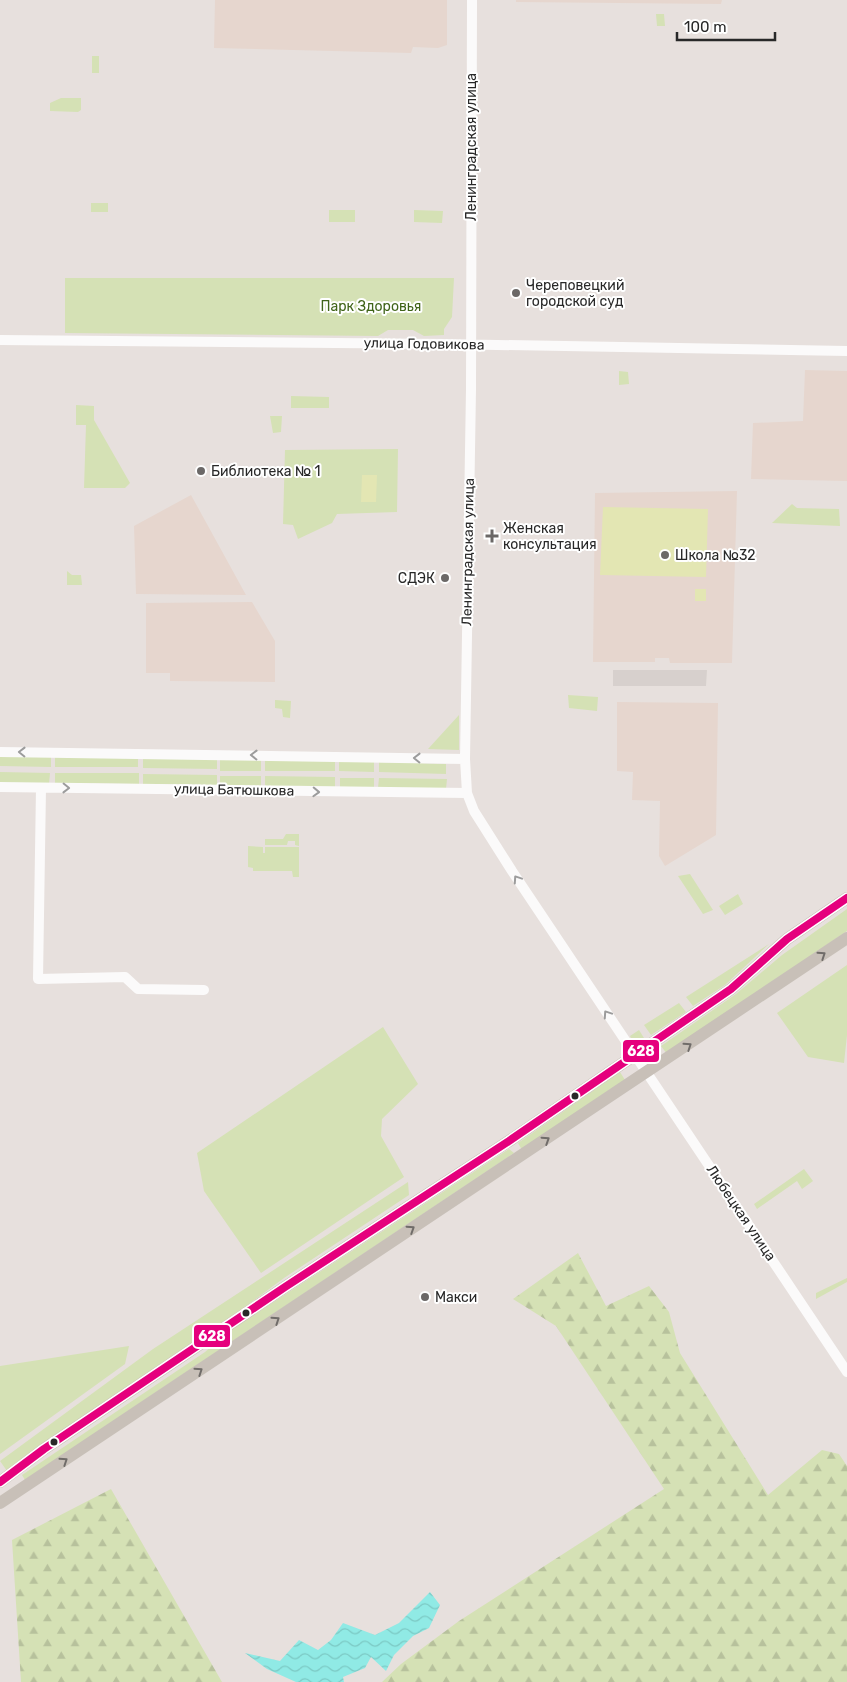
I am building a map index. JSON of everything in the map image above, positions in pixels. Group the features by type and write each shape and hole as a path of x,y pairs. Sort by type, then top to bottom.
{"main road":[{"path":"23,1488 5,1478 16,1464 60,1432 70,1432 285,1287 509,1142 634,1054 731,989 787,939 847,898"},
{"path":"1,1503 847,938"},
{"path":"509,1142 515,1145 519,1152 518,1158"}],"street":[{"name":"Ленинградская улица","path":"472,0 471,344 465,759 467,793 474,811 509,868 634,1054"},
{"name":"улица Годовикова","path":"0,340 471,344 847,352"},
{"path":"0,752 465,759"},
{"name":"улица Батюшкова","path":"0,787 467,793"},
{"path":"41,788 38,979 125,977 138,989 204,990"},
{"name":"Любецкая улица","path":"634,1054 847,1372"}],"shaded area":[{"path":"215,0 447,0 447,45 438,48 413,47 411,53 214,48"},
{"path":"516,0 722,0 721,4 516,2"},
{"path":"805,370 847,371 847,481 751,479 753,423 803,421"},
{"name":"Школа №32","path":"737,491 732,663 670,663 669,658 655,658 655,662 593,662 595,493"},
{"path":"191,495 246,595 136,594 134,526"},
{"path":"252,602 275,641 275,682 170,681 170,673 146,673 146,603"},
{"path":"613,670 707,670 706,686 613,686"},
{"path":"617,702 718,703 716,835 665,866 659,856 660,801 632,800 633,772 617,771"}],"green space":[{"path":"656,14 664,14 665,26 657,26"},
{"path":"92,56 99,56 99,73 92,73"},
{"path":"61,98 81,98 81,110 78,112 50,111 50,103"},
{"path":"91,203 108,203 108,212 91,212"},
{"path":"329,210 355,210 355,222 329,222"},
{"path":"414,210 443,211 442,223 414,222"},
{"name":"Парк Здоровья","path":"65,278 454,278 452,317 444,329 444,335 424,336 413,330 388,330 378,336 65,333"},
{"path":"619,371 628,372 629,384 619,385"},
{"path":"291,396 329,397 329,408 291,408"},
{"path":"76,405 94,406 94,420 130,483 125,488 84,488 86,425 76,425"},
{"path":"270,416 282,416 281,432 273,433"},
{"path":"398,449 397,512 337,514 332,523 298,539 293,525 283,524 285,450"},
{"path":"362,475 377,475 376,502 361,502"},
{"path":"792,504 797,508 839,509 840,526 772,523"},
{"path":"603,507 708,509 706,577 600,575"},
{"path":"67,571 72,575 81,575 82,585 67,585"},
{"path":"695,589 706,589 706,601 695,601"},
{"path":"568,695 598,697 597,711 569,708"},
{"path":"275,700 291,701 290,718 283,717 282,709 275,708"},
{"path":"459,715 459,750 428,749"},
{"path":"0,756 51,757 51,767 0,766"},
{"path":"55,756 138,757 138,767 55,767"},
{"path":"143,757 217,758 217,769 143,768"},
{"path":"220,760 261,760 261,771 220,771"},
{"path":"265,760 335,761 335,771 265,771"},
{"path":"339,762 374,762 374,772 339,771"},
{"path":"379,762 446,764 446,774 379,772"},
{"path":"0,772 50,773 49,784 0,783"},
{"path":"55,773 139,773 139,784 55,783"},
{"path":"143,774 217,775 217,785 143,784"},
{"path":"220,776 261,776 261,787 220,786"},
{"path":"265,776 335,777 335,787 265,787"},
{"path":"340,778 374,778 374,788 340,787"},
{"path":"379,778 447,779 446,789 378,788"},
{"path":"286,834 299,834 299,846 295,845 295,841 288,841 287,845 265,845 265,839 283,839"},
{"path":"248,846 263,847 263,853 265,853 265,847 299,847 299,877 293,877 292,871 253,871 253,868 248,867"},
{"path":"690,874 713,910 703,914 678,876"},
{"path":"738,894 743,904 725,915 719,906"},
{"path":"847,909 847,931 667,1054 661,1046 736,994 782,955"},
{"path":"769,944 725,985 693,1006 686,997"},
{"path":"847,965 847,1035 844,1063 808,1057 777,1013"},
{"path":"679,1003 686,1012 651,1035 644,1025"},
{"path":"383,1027 418,1084 382,1119 381,1136 404,1177 261,1273 204,1191 197,1153"},
{"path":"639,1030 644,1038 639,1042 632,1040 630,1036"},
{"path":"620,1072 625,1080 522,1150 518,1143"},
{"path":"509,1149 514,1153 25,1480 22,1475 205,1352 232,1329"},
{"path":"804,1169 813,1181 802,1189 797,1181 757,1209 754,1204"},
{"path":"408,1182 409,1195 284,1278 179,1356 7,1471 0,1461 153,1349"},
{"path":"578,1253 606,1306 649,1286 669,1312 680,1353 768,1495 822,1450 839,1454 847,1466 847,1682 382,1682 401,1664 459,1621 664,1489 556,1326 513,1299"},
{"path":"847,1278 847,1282 816,1299 816,1293"},
{"path":"129,1346 125,1364 0,1454 0,1366"},
{"path":"111,1489 222,1682 21,1682 12,1540"}],"water":[{"path":"430,1592 440,1605 429,1628 413,1636 394,1655 386,1671 371,1657 365,1668 343,1677 344,1682 296,1682 267,1669 245,1653 280,1661 299,1640 318,1650 331,1640 343,1623 375,1635 399,1623"}],"transit line":[{"name":"628","path":"0,1482 44,1449 285,1287 509,1141 731,989 787,939 847,898"}],"place":[{"name":"Череповецкий городской суд","path":"516,293"},
{"name":"Библиотека № 1","path":"201,471"},
{"name":"Женская консультация","path":"492,536"},
{"name":"Школа №32","path":"665,555"},
{"name":"СДЭК","path":"445,578"},
{"name":"Макси","path":"425,1297"}]}
